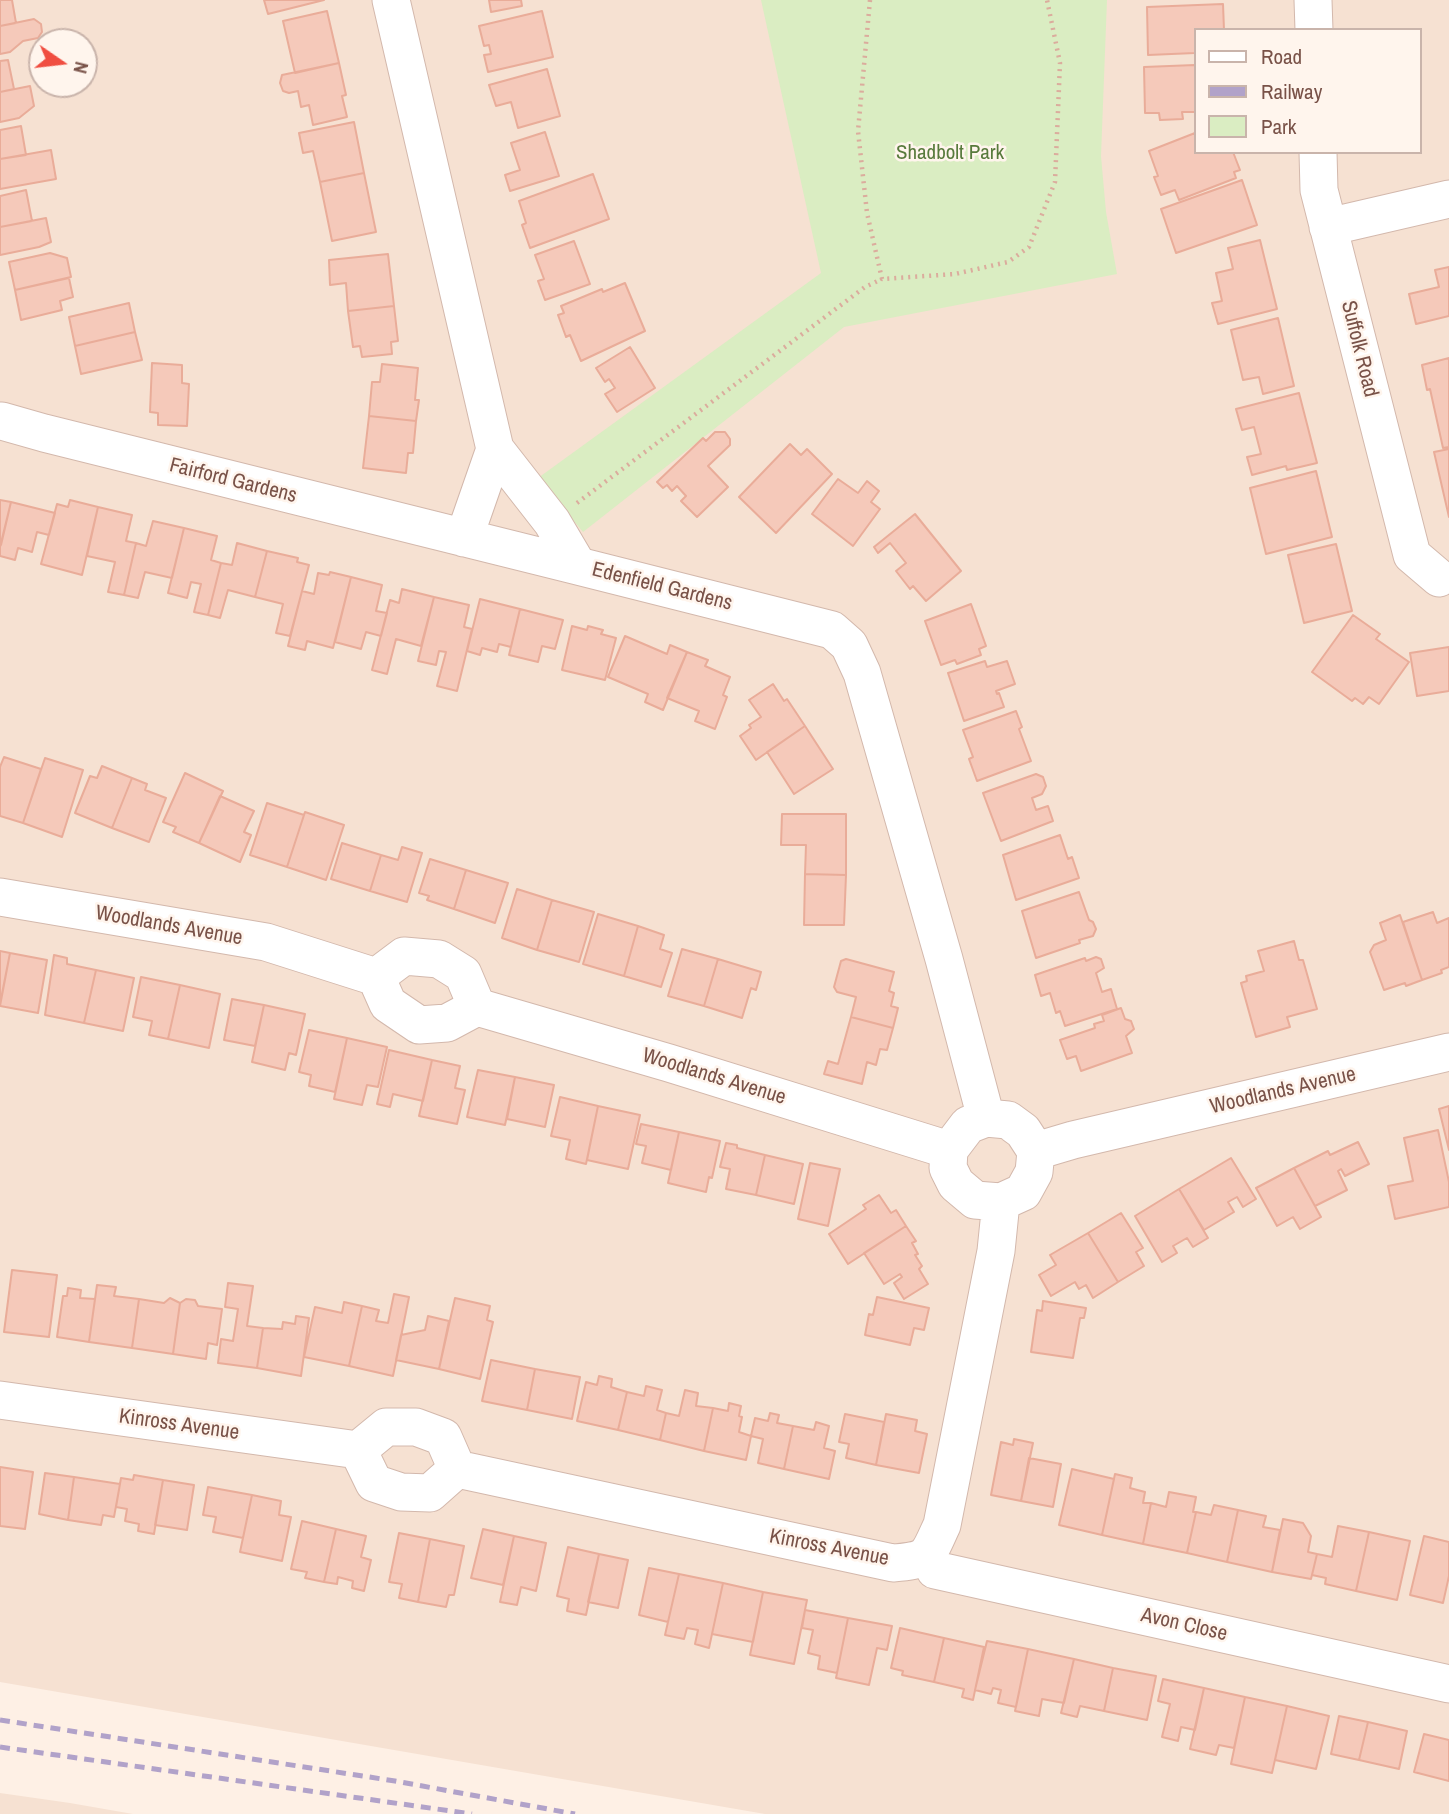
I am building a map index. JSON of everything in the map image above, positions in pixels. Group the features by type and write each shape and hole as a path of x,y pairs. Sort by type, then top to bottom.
{"street":[{"name":"Edenfield Gardens","path":"391,0 495,449 552,522 578,566 832,629 849,645 862,673 986,1118"},
{"path":"1313,0 1314,28"},
{"name":"Suffolk Road","path":"1318,154 1319,190 1412,555 1439,578"},
{"path":"1328,227 1449,199"},
{"name":"Fairford Gardens","path":"1,419 44,433 578,566"},
{"path":"464,538 495,449"},
{"name":"Woodlands Avenue","path":"0,897 266,942 376,977"},
{"path":"404,956 439,959 463,974 477,1007 447,1023 419,1025 388,1004 376,977 404,956"},
{"name":"Woodlands Avenue","path":"477,1007 949,1150"},
{"name":"Woodlands Avenue","path":"1036,1151 1449,1052"},
{"path":"986,1118 1008,1120 1023,1131 1036,1151 1034,1172 1023,1192 1002,1202 975,1200 956,1184 948,1168 949,1150 968,1125 986,1118"},
{"path":"928,1554 942,1525 996,1251 1002,1202"},
{"name":"Kinross Avenue","path":"0,1400 358,1450"},
{"path":"386,1427 415,1427 443,1437 457,1469 430,1493 401,1492 374,1483 358,1450 386,1427"},
{"name":"Kinross Avenue","path":"457,1469 893,1563 918,1560 928,1554"},
{"name":"Avon Close","path":"928,1554 935,1570 1449,1684"}],"path":[{"path":"870,0 858,131 867,213 882,279"},
{"path":"552,522 865,287 882,279 955,274 1008,262 1029,247 1055,182 1060,63 1047,0"}],"shaded area":[{"path":"0,0 1449,0 1449,1814 765,1814 0,1682"},
{"path":"0,1793 70,1803 133,1814 0,1814"}],"green space":[{"name":"Shadbolt Park","path":"761,0 1107,0 1101,156 1106,212 1117,274 844,327 583,532 538,478 821,273"}],"building":[{"path":"0,0 12,0 16,23 0,26"},
{"path":"264,0 324,0 268,14"},
{"path":"489,0 521,0 522,6 491,12"},
{"path":"1223,4 1224,28 1194,28 1194,53 1148,55 1147,7"},
{"path":"327,11 339,63 295,73 283,21"},
{"path":"542,11 553,57 488,72 484,55 491,54 489,45 484,46 479,26"},
{"path":"34,19 41,24 42,28 28,28 28,40 10,52 0,54 0,26"},
{"path":"8,60 14,89 0,92 0,61"},
{"path":"339,63 346,95 342,96 347,117 313,125 309,105 301,107 298,91 283,91 280,83 282,75"},
{"path":"1194,65 1194,112 1182,112 1183,119 1160,120 1159,113 1145,113 1144,67"},
{"path":"547,69 560,116 518,128 511,102 496,106 489,85"},
{"path":"28,86 28,98 32,98 34,106 19,118 0,122 0,92"},
{"path":"354,122 364,173 320,182 313,151 303,153 299,133"},
{"path":"21,126 26,155 0,159 0,130"},
{"path":"545,132 559,176 510,191 505,175 520,170 511,143"},
{"path":"1194,133 1194,154 1234,154 1240,170 1234,172 1236,178 1179,200 1175,190 1161,195 1154,177 1158,176 1149,151"},
{"path":"51,150 56,179 0,189 0,159"},
{"path":"364,173 376,232 332,241 320,182"},
{"path":"593,174 609,219 530,248 522,225 526,223 519,201"},
{"path":"1242,180 1257,225 1176,253 1161,209"},
{"path":"26,190 32,221 0,227 0,196"},
{"path":"46,218 51,242 0,255 0,227"},
{"path":"1260,240 1277,309 1218,324 1212,303 1222,301 1216,273 1233,269 1228,248"},
{"path":"574,241 590,284 545,300 538,281 544,279 535,255"},
{"path":"50,253 67,258 71,277 15,290 9,262"},
{"path":"388,254 394,306 348,311 346,283 330,285 329,260"},
{"path":"1449,267 1449,316 1416,324 1409,294 1439,287 1435,270"},
{"path":"69,278 73,297 60,301 62,310 21,320 15,290"},
{"path":"625,283 645,331 581,361 570,335 566,337 558,315 564,313 561,306 602,289 603,292"},
{"path":"129,303 135,332 75,346 69,317"},
{"path":"394,306 398,341 391,342 392,354 362,357 360,346 353,347 348,311"},
{"path":"1278,318 1294,386 1263,394 1259,377 1243,380 1231,330"},
{"path":"135,332 142,360 81,374 75,346"},
{"path":"630,347 655,388 617,412 605,394 615,388 609,379 605,382 596,368"},
{"path":"1449,358 1449,447 1443,448 1422,365"},
{"path":"152,363 182,365 182,383 189,384 187,426 158,425 158,413 150,412"},
{"path":"382,364 418,368 415,400 419,400 416,421 369,416 372,382 380,382"},
{"path":"1299,393 1317,463 1287,470 1286,466 1252,475 1247,457 1261,454 1254,427 1242,430 1236,409"},
{"path":"369,416 416,421 413,453 408,453 406,473 363,468"},
{"path":"715,432 725,432 730,439 730,445 708,466 728,487 697,517 681,501 686,496 677,486 672,491 667,485 663,488 657,482 703,438 706,441"},
{"path":"790,444 801,455 807,449 832,474 776,533 739,497"},
{"path":"1449,449 1449,517 1434,452"},
{"path":"1316,471 1332,537 1266,554 1250,488"},
{"path":"838,479 858,493 867,481 879,491 871,502 880,509 853,546 812,514"},
{"path":"0,500 11,502 1,545 0,545"},
{"path":"70,500 98,507 82,575 41,564 57,504 68,507"},
{"path":"11,502 55,513 49,535 37,532 32,552 18,548 15,560 0,556"},
{"path":"98,507 132,515 126,541 136,543 124,595 108,592 115,562 87,556"},
{"path":"915,514 961,571 926,601 913,586 910,589 896,571 906,563 890,543 878,553 874,547"},
{"path":"153,521 184,528 172,578 145,572 138,598 124,595 136,543 146,546"},
{"path":"184,528 217,536 211,560 221,563 208,615 194,612 201,584 191,582 187,598 168,593"},
{"path":"237,543 267,551 255,597 228,590 220,618 208,615 221,563 232,565"},
{"path":"1336,544 1352,611 1304,623 1288,555"},
{"path":"267,551 298,558 297,562 309,565 290,636 276,633 283,604 255,597"},
{"path":"330,572 351,577 333,648 307,641 305,650 288,646 302,591 314,594 318,573 329,575"},
{"path":"351,577 382,585 376,611 387,613 381,636 366,632 361,649 335,642"},
{"path":"402,589 434,597 421,646 396,639 387,674 372,670 390,600 399,603"},
{"path":"434,597 469,605 464,627 472,629 457,691 437,686 446,652 439,651 436,665 418,661"},
{"path":"480,599 520,609 511,647 499,644 497,652 482,648 480,655 467,651"},
{"path":"971,604 986,646 979,649 981,655 957,664 955,660 941,665 925,621"},
{"path":"520,609 563,620 555,649 542,646 538,662 509,655"},
{"path":"1353,615 1380,634 1376,639 1409,662 1379,704 1369,697 1363,704 1355,698 1352,701 1312,672"},
{"path":"572,626 603,630 601,634 616,638 605,680 562,670"},
{"path":"625,636 667,654 670,645 687,652 663,710 645,702 648,694 608,677"},
{"path":"1449,647 1449,691 1417,696 1410,653"},
{"path":"687,652 708,660 705,666 730,677 723,695 727,697 715,729 695,721 699,711 667,698"},
{"path":"985,661 987,667 1007,661 1015,684 996,691 1004,707 964,721 948,673"},
{"path":"773,684 805,726 756,760 740,736 751,728 749,725 761,717 749,700"},
{"path":"1016,711 1022,727 1019,729 1031,761 977,781 969,759 973,757 963,730"},
{"path":"805,726 833,769 794,794 767,752"},
{"path":"4,757 41,769 23,823 0,816 0,767"},
{"path":"45,758 83,770 62,837 23,823"},
{"path":"102,766 132,778 112,828 75,813 90,776 97,778"},
{"path":"185,773 223,791 199,843 173,832 176,827 163,822"},
{"path":"1036,774 1043,777 1046,786 1042,794 1032,798 1036,810 1048,806 1053,821 1001,841 983,793"},
{"path":"132,778 147,784 145,790 166,798 149,842 112,828"},
{"path":"220,796 254,811 244,832 251,835 240,862 199,843"},
{"path":"267,803 304,815 287,867 250,855"},
{"path":"305,812 344,825 326,880 287,867"},
{"path":"782,814 846,814 846,875 805,874 806,845 781,845"},
{"path":"1060,835 1068,859 1072,857 1079,878 1016,900 1003,855"},
{"path":"342,843 381,855 370,891 331,879"},
{"path":"402,847 422,853 407,902 370,891 381,855 398,860"},
{"path":"430,859 466,870 454,909 427,900 429,896 419,893"},
{"path":"466,870 508,883 495,923 454,909"},
{"path":"805,874 846,875 844,925 804,925"},
{"path":"517,889 552,900 537,950 502,938"},
{"path":"1079,892 1089,920 1096,929 1093,936 1036,958 1022,911"},
{"path":"552,900 594,912 579,962 537,950"},
{"path":"1433,912 1437,923 1449,918 1449,967 1441,970 1442,973 1422,980 1403,922"},
{"path":"598,914 638,926 624,976 583,964"},
{"path":"1400,915 1422,980 1384,990 1370,952 1374,945 1386,940 1380,923"},
{"path":"638,926 664,935 660,949 672,953 661,987 624,976"},
{"path":"1294,941 1299,960 1303,960 1317,1009 1287,1017 1290,1027 1256,1037 1241,983 1247,981 1246,976 1264,971 1258,951"},
{"path":"682,949 718,959 704,1006 668,996"},
{"path":"0,951 10,953 0,1004"},
{"path":"10,953 47,960 38,1013 0,1006"},
{"path":"54,955 67,958 67,964 96,970 84,1023 45,1015"},
{"path":"1096,957 1101,959 1104,968 1096,973 1102,992 1111,989 1117,1009 1065,1026 1060,1011 1056,1013 1050,993 1041,996 1035,975 1085,958 1086,961"},
{"path":"718,959 761,972 756,990 751,988 742,1018 704,1006"},
{"path":"846,959 894,972 889,991 894,993 891,1006 898,1008 893,1028 851,1017 856,997 837,992 834,987 841,961"},
{"path":"96,970 134,978 123,1031 84,1023"},
{"path":"141,977 180,985 168,1039 149,1035 152,1021 133,1017"},
{"path":"180,985 220,994 209,1048 168,1039"},
{"path":"232,999 264,1005 255,1046 224,1040"},
{"path":"264,1005 305,1014 296,1055 289,1053 285,1070 252,1062"},
{"path":"1121,1008 1125,1019 1131,1021 1134,1029 1126,1036 1132,1053 1081,1071 1076,1056 1067,1059 1060,1040 1095,1028 1094,1024 1104,1021 1102,1015"},
{"path":"851,1017 893,1028 887,1050 880,1049 876,1065 867,1062 862,1084 824,1074 828,1061 838,1064"},
{"path":"309,1030 347,1038 335,1092 309,1086 311,1075 299,1072"},
{"path":"347,1038 387,1047 378,1087 367,1085 362,1105 334,1099"},
{"path":"389,1050 432,1060 423,1101 393,1094 390,1107 377,1104"},
{"path":"432,1060 460,1066 455,1088 465,1090 457,1124 419,1116"},
{"path":"478,1070 515,1077 505,1125 467,1117"},
{"path":"515,1077 554,1085 545,1127 507,1119"},
{"path":"560,1097 598,1106 586,1164 566,1159 570,1140 551,1136"},
{"path":"598,1106 640,1115 628,1169 587,1160"},
{"path":"1449,1106 1449,1150 1439,1109"},
{"path":"641,1124 679,1132 671,1170 642,1163 646,1146 636,1144"},
{"path":"1438,1130 1449,1182 1449,1207 1395,1219 1388,1186 1413,1181 1404,1138"},
{"path":"679,1132 720,1141 706,1192 668,1183"},
{"path":"1358,1142 1369,1164 1345,1176 1341,1169 1338,1171 1347,1190 1315,1206 1294,1168 1328,1151 1330,1155"},
{"path":"726,1143 765,1155 756,1195 726,1189 730,1169 720,1167"},
{"path":"765,1155 803,1164 794,1204 756,1195"},
{"path":"1231,1158 1256,1199 1243,1207 1237,1197 1228,1202 1234,1212 1204,1230 1179,1189"},
{"path":"810,1163 840,1169 828,1226 798,1219"},
{"path":"1294,1168 1321,1217 1300,1229 1293,1217 1277,1226 1256,1188"},
{"path":"1179,1189 1208,1238 1193,1247 1187,1238 1173,1246 1177,1253 1162,1262 1135,1216"},
{"path":"879,1195 891,1213 896,1210 906,1226 848,1264 829,1234 866,1209 863,1205"},
{"path":"1121,1213 1143,1248 1136,1252 1144,1266 1118,1282 1088,1233"},
{"path":"906,1226 916,1241 912,1243 918,1254 915,1255 928,1284 904,1299 894,1283 902,1277 900,1274 884,1284 864,1253"},
{"path":"1088,1233 1118,1282 1093,1298 1086,1285 1079,1289 1075,1282 1051,1296 1039,1275 1056,1265 1050,1255"},
{"path":"12,1270 57,1275 49,1337 4,1332"},
{"path":"228,1283 253,1286 247,1326 263,1328 257,1368 218,1363 221,1339 233,1341 238,1309 225,1307"},
{"path":"97,1285 116,1287 114,1296 139,1299 132,1348 89,1342"},
{"path":"68,1288 81,1290 80,1298 95,1299 89,1342 57,1337 63,1296 67,1296"},
{"path":"394,1294 409,1297 393,1376 349,1366 362,1306 379,1310 376,1321 388,1323"},
{"path":"877,1297 929,1308 924,1330 914,1328 910,1345 865,1335 869,1314 873,1315"},
{"path":"170,1298 180,1303 173,1354 132,1348 139,1299 164,1303"},
{"path":"455,1298 490,1306 487,1320 493,1322 480,1379 439,1369"},
{"path":"186,1299 195,1300 198,1306 222,1309 217,1345 208,1343 206,1359 173,1354 180,1303"},
{"path":"1043,1301 1086,1308 1084,1318 1080,1318 1073,1358 1031,1352 1037,1310 1042,1311"},
{"path":"344,1302 362,1306 349,1366 304,1357 315,1307 342,1313"},
{"path":"296,1316 309,1318 301,1376 257,1368 263,1328 282,1329 283,1322 295,1324"},
{"path":"428,1316 449,1321 439,1369 396,1360 401,1335 425,1330"},
{"path":"491,1360 535,1369 527,1410 482,1401"},
{"path":"535,1369 580,1377 572,1419 527,1410"},
{"path":"599,1376 612,1379 611,1387 627,1392 618,1430 577,1421 586,1382 597,1385"},
{"path":"646,1386 662,1390 657,1410 666,1413 660,1440 618,1430 627,1392 644,1396"},
{"path":"685,1390 698,1393 696,1406 713,1408 704,1451 660,1440 666,1413 679,1416"},
{"path":"729,1403 741,1406 739,1432 751,1436 746,1460 704,1451 713,1408 728,1411"},
{"path":"770,1413 779,1415 777,1423 793,1426 784,1469 758,1463 763,1439 751,1436 755,1418 768,1421"},
{"path":"845,1414 884,1422 876,1465 846,1458 849,1444 839,1442"},
{"path":"886,1414 917,1420 915,1431 927,1434 919,1473 876,1465"},
{"path":"816,1422 829,1426 824,1448 835,1451 829,1479 784,1469 793,1426 814,1430"},
{"path":"1014,1439 1033,1443 1021,1501 991,1495 1001,1442 1013,1445"},
{"path":"1029,1458 1061,1464 1053,1507 1021,1501"},
{"path":"0,1467 33,1472 25,1529 0,1526"},
{"path":"1072,1469 1114,1479 1102,1535 1059,1525"},
{"path":"45,1473 74,1477 68,1520 39,1514"},
{"path":"1115,1474 1132,1478 1130,1488 1145,1492 1143,1503 1151,1503 1143,1544 1102,1535"},
{"path":"134,1475 163,1480 154,1534 138,1531 139,1524 125,1521 127,1509 116,1507 121,1478 133,1480"},
{"path":"74,1477 120,1484 114,1517 103,1515 101,1525 68,1520"},
{"path":"163,1480 194,1485 187,1530 155,1525"},
{"path":"208,1487 252,1495 243,1538 213,1532 216,1517 203,1515"},
{"path":"1169,1492 1196,1497 1193,1512 1196,1512 1187,1553 1143,1544 1151,1503 1166,1507"},
{"path":"252,1495 281,1501 279,1515 291,1517 282,1561 240,1552"},
{"path":"1214,1505 1238,1510 1227,1562 1187,1553 1196,1512 1211,1515"},
{"path":"1238,1510 1266,1516 1263,1527 1280,1530 1272,1572 1227,1562"},
{"path":"1283,1519 1303,1523 1311,1536 1308,1552 1317,1554 1311,1579 1272,1572"},
{"path":"302,1521 336,1529 324,1582 305,1578 307,1572 291,1569"},
{"path":"1338,1526 1369,1532 1356,1591 1325,1584 1326,1578 1312,1575 1317,1554 1332,1557"},
{"path":"336,1529 366,1536 361,1557 371,1560 364,1591 352,1588 353,1581 338,1577 337,1584 324,1582"},
{"path":"483,1529 514,1536 503,1585 471,1578"},
{"path":"1369,1532 1410,1541 1397,1600 1356,1591"},
{"path":"399,1533 430,1539 418,1602 399,1598 402,1584 389,1582"},
{"path":"514,1536 546,1543 536,1591 521,1587 517,1605 500,1602"},
{"path":"1424,1536 1449,1542 1449,1576 1443,1603 1410,1595"},
{"path":"430,1539 464,1546 454,1595 449,1595 446,1607 418,1602"},
{"path":"568,1547 599,1554 586,1615 567,1611 569,1599 557,1596"},
{"path":"599,1554 628,1560 618,1608 588,1602"},
{"path":"649,1568 679,1574 668,1622 639,1615"},
{"path":"679,1574 723,1583 709,1648 695,1644 698,1630 687,1628 684,1639 665,1635"},
{"path":"723,1583 763,1592 753,1642 712,1634"},
{"path":"763,1592 807,1600 794,1664 750,1655"},
{"path":"805,1610 848,1618 837,1673 818,1669 820,1656 808,1653 813,1630 802,1628"},
{"path":"848,1618 892,1626 887,1650 877,1648 869,1685 836,1678"},
{"path":"900,1628 944,1638 934,1682 902,1675 903,1671 891,1668"},
{"path":"944,1638 984,1647 973,1700 962,1697 964,1689 934,1682"},
{"path":"987,1641 1028,1649 1016,1707 998,1703 1001,1690 993,1688 991,1694 975,1690"},
{"path":"1028,1649 1074,1659 1064,1703 1042,1699 1039,1716 1015,1711"},
{"path":"1074,1659 1113,1668 1104,1711 1080,1706 1077,1717 1061,1713"},
{"path":"1113,1668 1156,1676 1147,1720 1104,1711"},
{"path":"1163,1679 1204,1688 1195,1730 1181,1727 1178,1741 1162,1737 1170,1704 1158,1701"},
{"path":"1204,1688 1245,1697 1234,1748 1219,1745 1216,1755 1190,1749"},
{"path":"1245,1697 1287,1706 1272,1773 1231,1764"},
{"path":"1287,1706 1329,1716 1316,1769 1275,1760"},
{"path":"1339,1716 1368,1722 1359,1760 1331,1754"},
{"path":"1368,1722 1407,1731 1399,1769 1359,1760"},
{"path":"1424,1734 1449,1740 1449,1781 1414,1772"}],"railway":[{"path":"0,1720 395,1781 575,1814"},
{"path":"0,1747 472,1814"}]}
